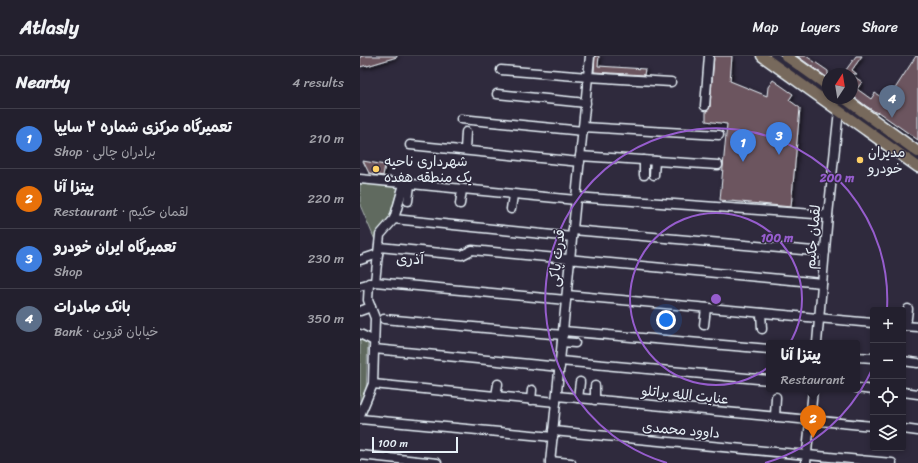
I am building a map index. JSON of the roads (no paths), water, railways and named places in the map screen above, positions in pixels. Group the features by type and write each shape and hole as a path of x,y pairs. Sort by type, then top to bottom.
{"main road":[{"path":"762,56 918,167"},
{"path":"789,57 822,82"},
{"path":"852,104 918,152"}],"street":[{"name":"قدرت پاکی","path":"550,462 590,56"},
{"path":"704,106 709,56"},
{"path":"774,56 822,90"},
{"path":"501,70 671,82"},
{"path":"497,94 586,103"},
{"path":"842,104 918,158"},
{"name":"لقمان حکیم","path":"817,340 828,214 839,110"},
{"path":"462,119 583,129 718,135"},
{"path":"465,150 466,132"},
{"path":"410,145 580,159 644,160 718,165"},
{"path":"644,160 644,175"},
{"path":"654,175 655,161"},
{"path":"360,179 513,195 828,214"},
{"path":"407,185 408,201"},
{"path":"360,415 373,384 375,318 368,300 379,251 380,235 394,218 407,185"},
{"path":"460,204 462,190"},
{"path":"511,209 513,195"},
{"path":"394,218 573,234 825,252"},
{"path":"360,260 379,251 462,254 472,250 822,283"},
{"path":"360,286 372,282 706,308 870,323"},
{"path":"360,311 371,307"},
{"path":"704,325 706,308"},
{"path":"906,318 908,309"},
{"path":"761,313 762,329"},
{"path":"384,319 563,336 766,349"},
{"path":"906,326 918,327"},
{"path":"360,334 374,341"},
{"path":"563,336 575,343"},
{"path":"374,349 766,380"},
{"path":"860,357 870,358"},
{"path":"906,361 918,363"},
{"path":"578,398 580,382"},
{"name":"عنایت الله براتلو","path":"373,384 531,400 578,398 870,426"},
{"path":"496,396 498,384"},
{"path":"595,386 595,400"},
{"path":"860,388 870,390"},
{"path":"531,400 532,390"},
{"path":"806,459 813,392"},
{"path":"906,392 918,394"},
{"path":"776,397 776,417"},
{"name":"داوود محمدی","path":"360,419 553,434 806,459 892,463"},
{"path":"906,429 918,431"},
{"path":"360,455 412,462 437,463"},
{"path":"550,462 572,463"}],"place":[{"name":"بانک صادرات","path":"892,118"},
{"name":"تعمیرگاه ایران خودرو","path":"779,155"},
{"name":"مدیران خودرو","path":"860,160"},
{"name":"تعمیرگاه مرکزی شماره ۲ سایپا","path":"743,162"},
{"name":"شهرداری ناحیه یک منطقه هفده","path":"376,169"},
{"name":"پیتزا آنا","path":"813,438"}],"district":[{"name":"آذری","path":"410,259"}]}
